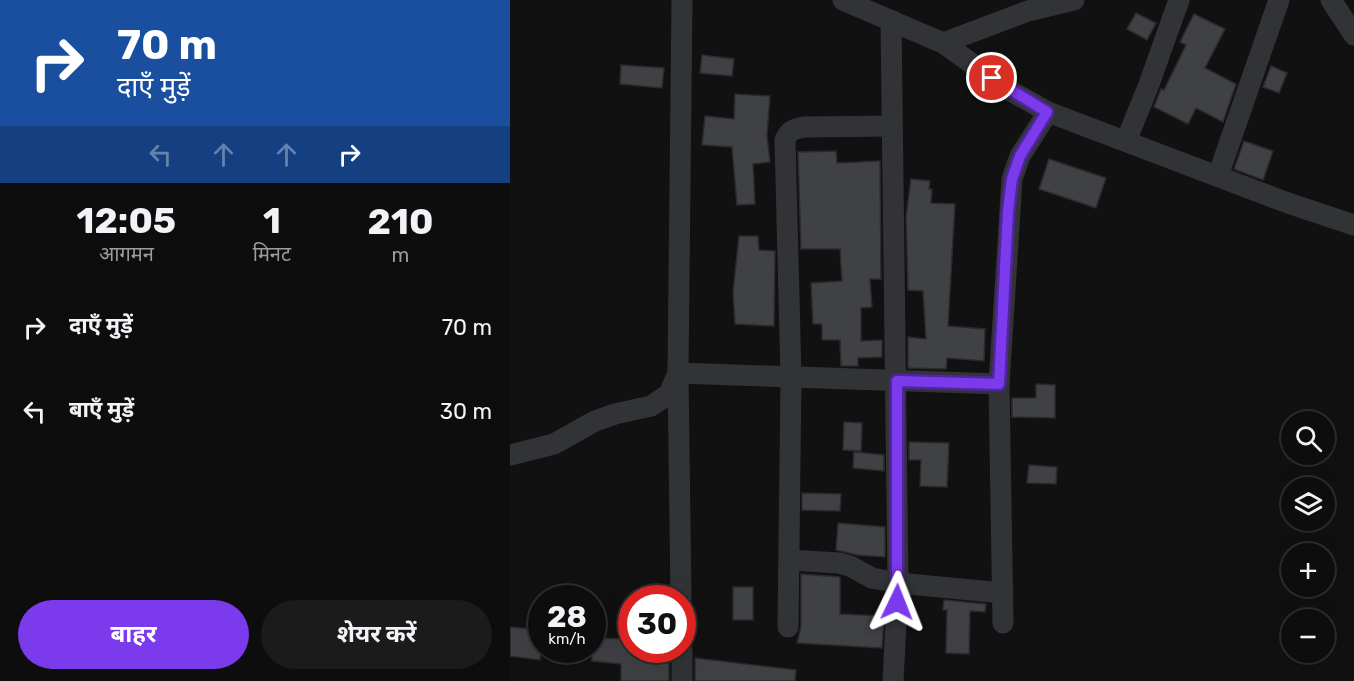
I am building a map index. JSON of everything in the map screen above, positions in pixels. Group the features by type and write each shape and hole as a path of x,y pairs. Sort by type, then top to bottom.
{"street":[{"path":"681,585 678,374 682,0"},
{"path":"843,0 943,43 1009,90 1047,112 1354,225"},
{"path":"943,43 1028,11 1074,0"},
{"path":"1126,141 1149,87 1179,0"},
{"path":"1218,176 1279,0"},
{"path":"1342,5 1354,35"},
{"path":"891,20 898,583 893,681"},
{"path":"1004,623 999,384 1008,212 1012,179 1020,156 1047,112"},
{"path":"788,627 791,378 785,140 788,133 804,127 892,126"},
{"path":"678,374 999,384"},
{"path":"510,455 554,444 595,421 615,414 651,406 669,394 678,374"},
{"path":"789,560 839,563 850,566 872,578 898,583 1003,593"},
{"path":"682,663 682,681"}],"building":[{"path":"1136,13 1156,23 1147,40 1127,29"},
{"path":"1194,14 1225,29 1205,68 1236,84 1223,122 1196,108 1188,124 1154,107 1161,89 1164,90 1186,45 1180,42"},
{"path":"702,55 734,59 732,76 700,73"},
{"path":"621,65 664,68 662,88 620,84"},
{"path":"1271,66 1287,73 1279,93 1263,87"},
{"path":"735,94 770,96 767,135 770,162 753,164 755,204 737,205 732,147 702,145 705,116 734,119"},
{"path":"1244,141 1273,151 1263,180 1234,169"},
{"path":"836,151 837,163 880,161 881,279 870,279 872,307 861,308 861,341 882,340 882,357 858,358 858,366 841,366 840,340 822,340 822,324 813,324 811,283 842,281 840,249 801,249 798,152"},
{"path":"1049,159 1106,178 1096,208 1039,189"},
{"path":"911,179 930,181 931,203 955,204 948,326 985,329 984,361 947,358 946,369 908,368 908,337 926,339 923,291 908,290 906,216"},
{"path":"739,236 758,236 759,250 775,251 774,326 735,324 733,292"},
{"path":"1036,384 1055,385 1055,418 1012,417 1012,398 1036,398"},
{"path":"844,422 862,423 861,451 843,450"},
{"path":"909,442 949,443 947,487 920,486 921,460 909,460"},
{"path":"854,452 884,455 884,471 853,468"},
{"path":"1029,465 1057,467 1056,484 1027,483"},
{"path":"802,493 841,494 840,511 802,510"},
{"path":"838,523 885,527 885,557 857,555 836,550"},
{"path":"801,574 840,577 840,614 884,616 882,648 797,643 801,627"},
{"path":"733,587 753,587 753,620 733,620"},
{"path":"944,600 986,604 985,612 970,611 969,654 946,653 947,610 943,610"},
{"path":"510,627 528,629 528,658 510,656"},
{"path":"606,638 618,639 618,663 669,663 669,681 621,681 621,664 606,662"},
{"path":"696,658 796,670 795,681 695,681"}],"route":[{"path":"897,602 897,381 999,384 1008,212 1012,179 1020,156 1047,112 992,78"}]}
